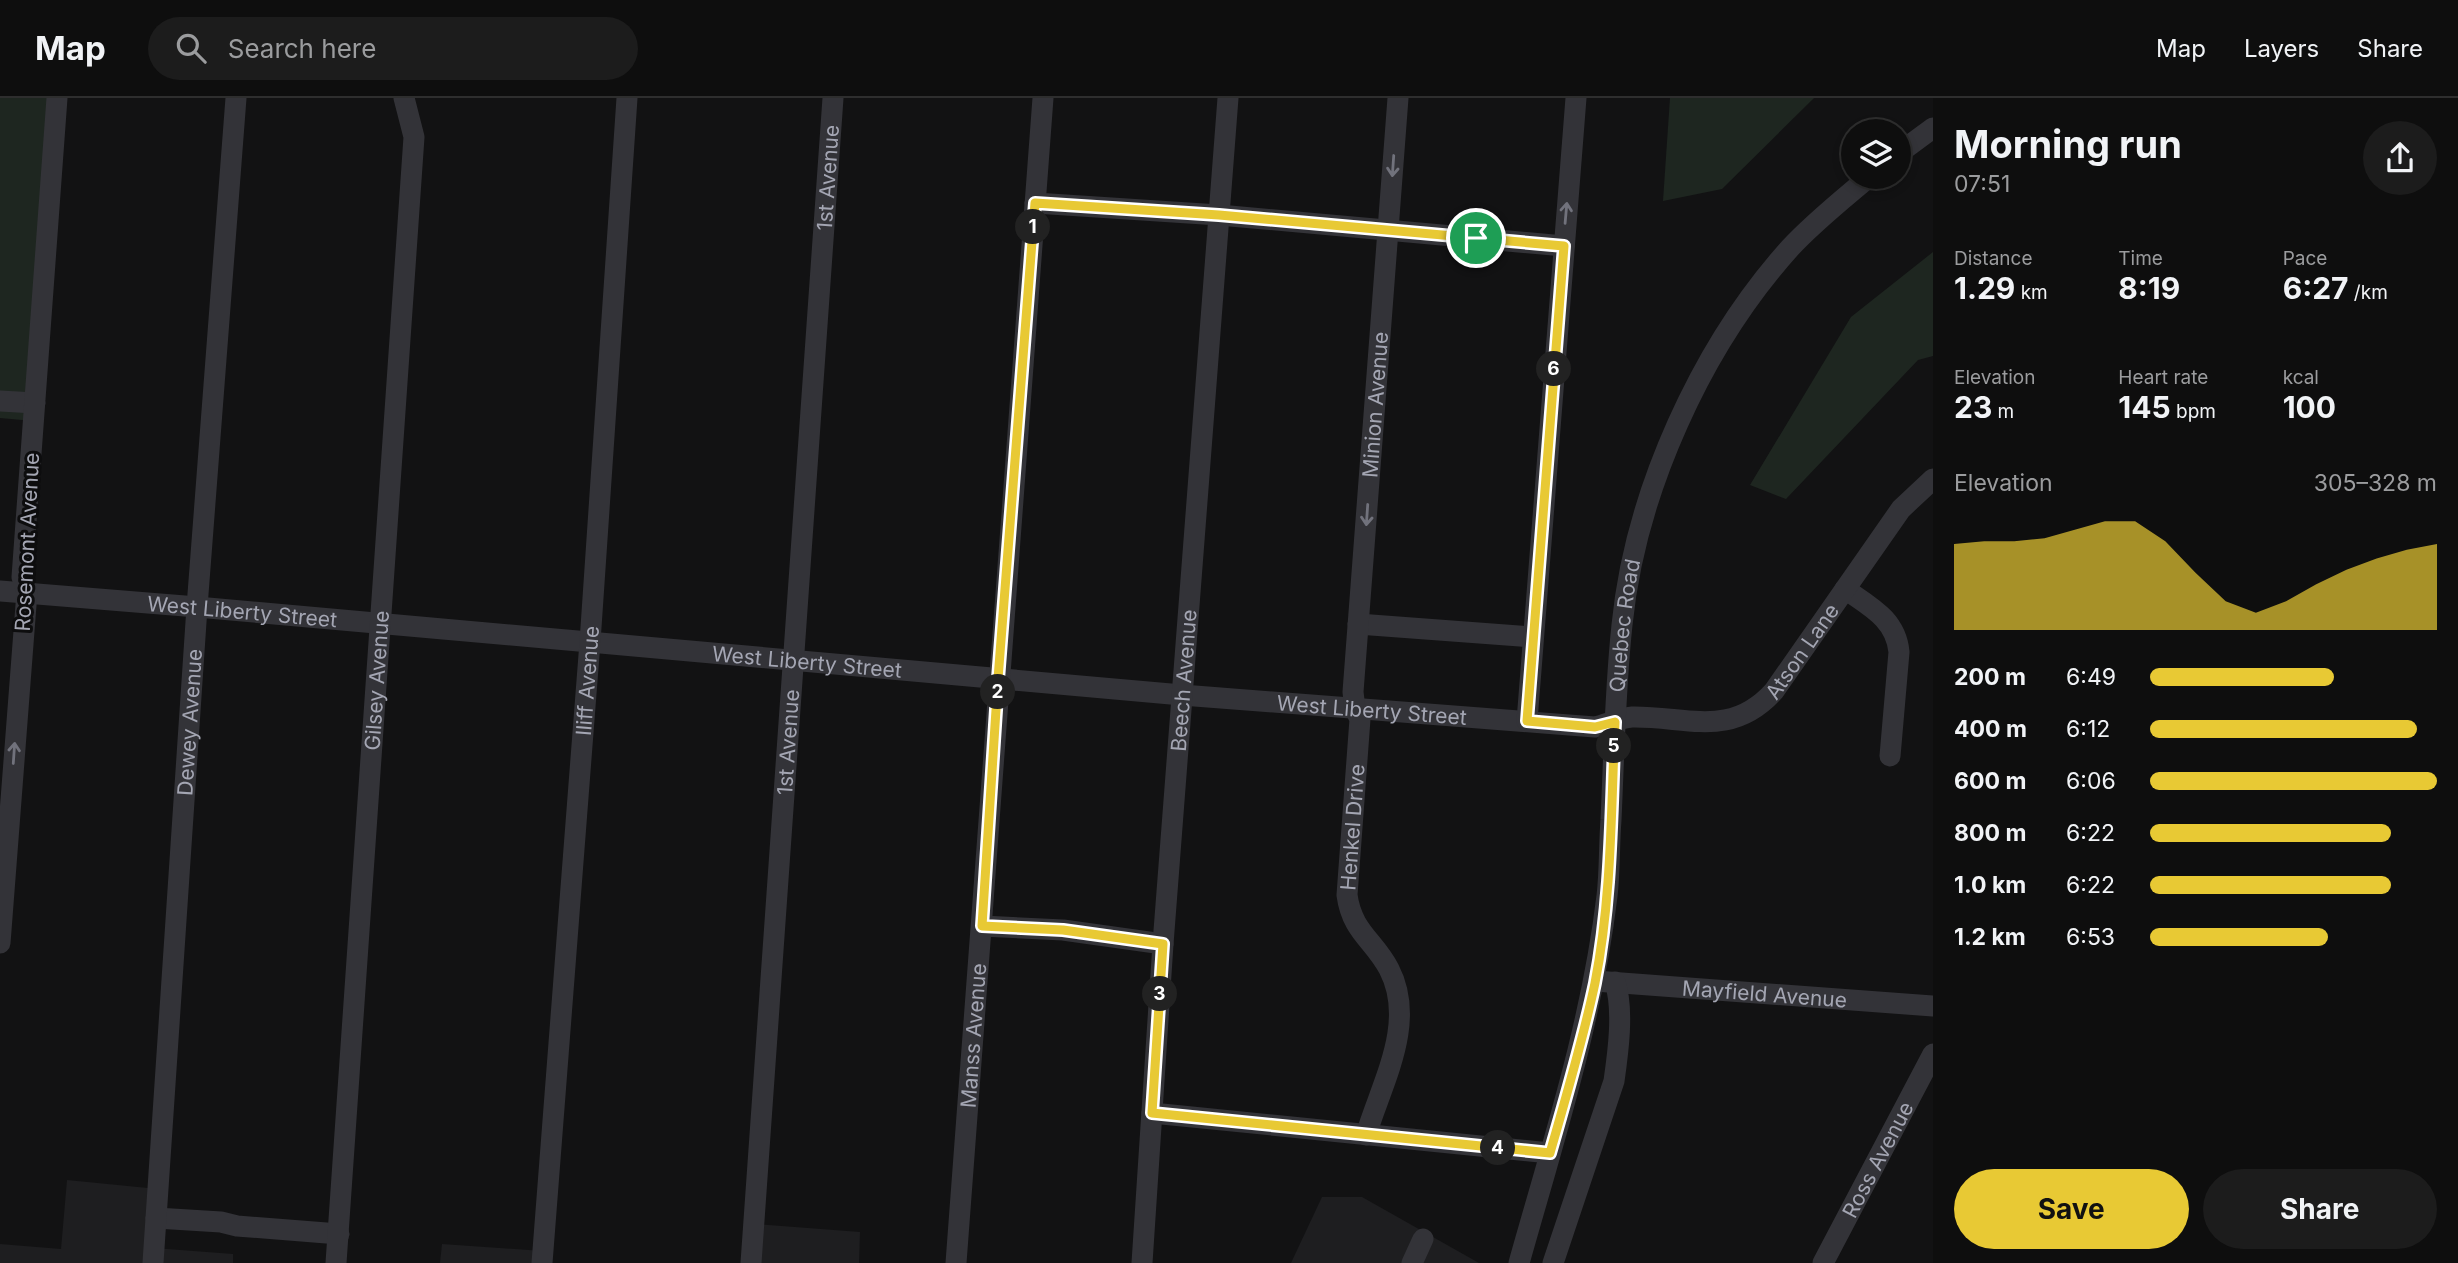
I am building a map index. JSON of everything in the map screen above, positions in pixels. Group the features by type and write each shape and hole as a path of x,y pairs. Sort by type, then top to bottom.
{"street":[{"name":"Rosemont Avenue","path":"0,943 27,592 22,577 57,98"},
{"name":"Dewey Avenue","path":"153,1263 197,607 236,98"},
{"name":"Gilsey Avenue","path":"337,1263 414,137 404,98"},
{"path":"414,137 419,98"},
{"name":"Iliff Avenue","path":"542,1263 590,642 627,98"},
{"name":"1st Avenue","path":"751,1263 833,98"},
{"name":"Manss Avenue","path":"956,1263 1043,98"},
{"name":"Beech Avenue","path":"1142,1263 1163,944 1228,98"},
{"name":"Minion Avenue","path":"1355,709 1353,692 1398,98"},
{"path":"1527,721 1576,98"},
{"path":"1911,144 1933,128"},
{"name":"Quebec Road","path":"1519,1263 1575,1065 1605,982 1615,722 1622,623 1630,573 1642,525 1679,423 1721,344 1790,248 1856,189"},
{"path":"1035,203 1219,215 1564,246"},
{"path":"0,401 35,403"},
{"name":"Atson Lane","path":"1615,722 1629,717 1724,721 1752,711 1774,691 1901,509 1933,479"},
{"path":"1844,589 1888,620 1898,640 1890,756"},
{"name":"West Liberty Street","path":"0,591 1182,695 1595,727 1615,722"},
{"path":"1359,624 1533,637"},
{"name":"Henkel Drive","path":"1355,709 1360,719 1348,901 1353,919 1363,936 1388,969 1397,989 1401,1012 1397,1042 1366,1135"},
{"path":"982,926 1063,930 1163,944"},
{"name":"Quebec Road","path":"1553,1263 1614,1081 1618,1056 1618,993 1605,982"},
{"name":"Mayfield Avenue","path":"1605,982 1933,1006"},
{"name":"Ross Avenue","path":"1824,1263 1933,1054"},
{"path":"1152,1113 1550,1153"},
{"path":"156,1218 338,1234"},
{"path":"1412,1263 1423,1239"}],"shaded area":[{"path":"0,98 57,98 33,421 0,418"},
{"path":"1670,98 1814,98 1722,189 1663,201"},
{"path":"1933,252 1933,356 1918,360 1786,499 1750,485 1851,317"},
{"path":"67,1180 158,1189 154,1248 233,1254 233,1263 0,1263 0,1244 61,1249"},
{"path":"1322,1197 1362,1197 1479,1263 1291,1263"},
{"path":"754,1224 860,1232 859,1263 751,1263"},
{"path":"442,1244 543,1251 542,1263 440,1263"}],"route":[{"path":"1035,203 1219,215 1476,238 1564,246 1527,721 1595,727 1615,722 1607,894 1595,981 1550,1153 1152,1113 1163,944 1063,930 982,926 998,679 1035,203"}]}
